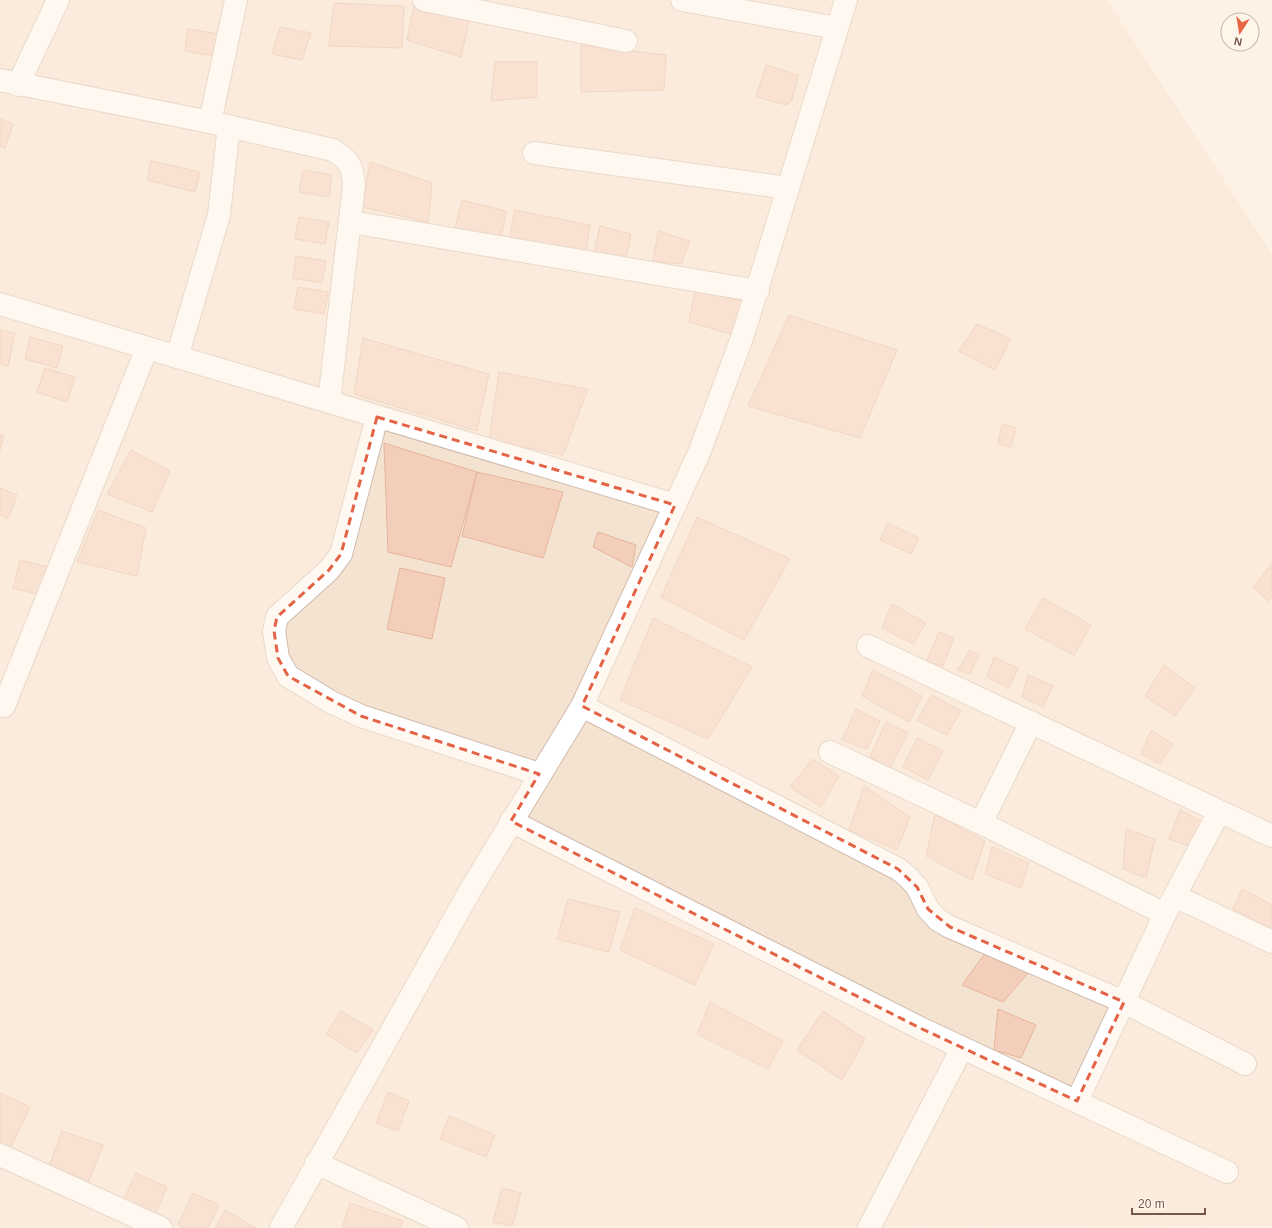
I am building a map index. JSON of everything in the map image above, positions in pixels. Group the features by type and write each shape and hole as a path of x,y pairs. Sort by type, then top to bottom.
{"street":[{"path":"58,0 9,83 220,124 333,150 346,159 352,170 354,185 351,222 329,402"},
{"path":"177,357 219,215 220,124 236,0"},
{"path":"424,0 475,5 626,41"},
{"path":"682,0 837,28"},
{"path":"280,1228 471,889 539,774 582,706 699,453 758,291 846,0"},
{"path":"534,153 788,188"},
{"path":"351,222 758,291"},
{"path":"0,304 675,505"},
{"path":"4,706 147,348"},
{"path":"377,417 341,554 329,570 277,617 274,631 278,658 288,676 331,702 360,716 539,774"},
{"path":"868,646 1272,836"},
{"path":"582,706 898,869 917,887 928,909 938,920 950,927 1124,1002 1245,1064"},
{"path":"981,822 1031,722"},
{"path":"830,752 981,822 1170,905 1272,942"},
{"path":"1077,1102 1170,905 1219,812"},
{"path":"511,821 962,1048 1227,1172"},
{"path":"869,1228 962,1048"},
{"path":"0,1155 161,1228"},
{"path":"316,1163 457,1228"}],"highlighted area":[{"path":"377,417 675,505 582,706 898,869 917,887 928,909 950,927 1124,1002 1077,1101 920,1028 511,821 539,774 361,716 288,676 278,658 274,631 277,617 329,570 341,554"}],"shaded area":[{"path":"0,0 1107,0 1272,254 1272,1227 0,1228"}],"building":[{"path":"334,3 404,6 402,48 329,46"},
{"path":"414,5 470,17 461,57 407,40"},
{"path":"280,27 311,33 302,60 272,54"},
{"path":"188,29 218,34 214,56 185,51"},
{"path":"581,45 666,55 664,90 581,92"},
{"path":"495,62 537,62 537,97 491,101"},
{"path":"766,65 798,75 792,100 786,105 756,97"},
{"path":"0,119 13,124 5,148 0,146"},
{"path":"151,161 200,172 195,192 147,180"},
{"path":"370,162 432,183 428,222 362,207"},
{"path":"303,170 332,175 329,197 299,192"},
{"path":"462,200 506,211 501,237 455,228"},
{"path":"515,210 590,225 586,253 509,240"},
{"path":"299,217 329,222 325,244 295,239"},
{"path":"600,226 631,234 627,255 594,254"},
{"path":"658,231 690,241 681,264 653,261"},
{"path":"296,256 326,261 322,283 293,278"},
{"path":"298,287 328,292 324,314 294,309"},
{"path":"695,291 743,301 735,335 689,322"},
{"path":"789,315 897,350 860,438 748,406"},
{"path":"977,324 1011,339 995,370 959,351"},
{"path":"0,330 15,333 8,366 0,364"},
{"path":"30,337 63,346 57,368 25,359"},
{"path":"363,338 489,374 477,431 354,394"},
{"path":"45,368 75,377 67,402 37,392"},
{"path":"499,372 588,389 563,455 489,440"},
{"path":"1002,424 1016,428 1011,447 998,444"},
{"path":"0,434 4,436 0,450"},
{"path":"384,443 477,472 451,567 388,552"},
{"path":"131,450 170,471 152,512 107,494"},
{"path":"477,472 563,492 543,558 462,536"},
{"path":"0,488 17,495 8,519 0,515"},
{"path":"98,510 146,528 137,576 77,562"},
{"path":"697,517 790,559 744,640 661,597"},
{"path":"888,523 919,538 911,554 880,540"},
{"path":"598,532 636,545 632,567 593,547"},
{"path":"20,560 48,567 41,595 13,588"},
{"path":"1272,564 1272,597 1268,601 1253,587"},
{"path":"400,568 445,578 432,639 387,629"},
{"path":"1043,598 1091,625 1074,655 1025,629"},
{"path":"892,604 926,623 913,644 882,628"},
{"path":"653,618 752,667 708,739 620,700"},
{"path":"939,632 954,638 943,666 926,662"},
{"path":"970,650 979,655 970,674 958,670"},
{"path":"994,657 1018,668 1009,688 987,677"},
{"path":"1164,665 1195,688 1175,716 1145,696"},
{"path":"873,670 922,696 909,722 862,696"},
{"path":"1028,675 1053,686 1043,707 1022,697"},
{"path":"932,695 961,711 947,735 917,720"},
{"path":"856,709 880,721 867,749 842,740"},
{"path":"886,722 908,733 890,768 870,757"},
{"path":"1151,730 1173,744 1160,764 1141,754"},
{"path":"917,738 943,751 928,780 903,767"},
{"path":"813,759 839,776 821,807 790,787"},
{"path":"864,786 910,817 897,850 849,830"},
{"path":"1180,810 1201,821 1189,846 1169,839"},
{"path":"935,814 985,841 972,880 926,856"},
{"path":"1126,829 1155,839 1146,878 1123,869"},
{"path":"992,847 1029,863 1021,888 985,874"},
{"path":"1242,889 1272,905 1272,932 1233,909"},
{"path":"568,899 620,912 609,952 557,939"},
{"path":"635,908 714,944 695,985 620,950"},
{"path":"986,952 1028,973 1003,1002 962,985"},
{"path":"710,1002 783,1041 768,1069 697,1034"},
{"path":"998,1009 1036,1025 1021,1058 994,1050"},
{"path":"341,1011 373,1030 357,1053 326,1034"},
{"path":"823,1011 865,1039 842,1080 797,1050"},
{"path":"388,1092 409,1101 398,1131 376,1123"},
{"path":"0,1093 30,1107 10,1149 0,1144"},
{"path":"449,1116 495,1135 486,1157 440,1139"},
{"path":"62,1131 103,1145 89,1181 49,1166"},
{"path":"136,1173 167,1187 155,1215 123,1201"},
{"path":"502,1188 521,1193 512,1226 493,1222"},
{"path":"193,1193 219,1205 208,1228 184,1228 178,1225"},
{"path":"350,1203 403,1221 400,1228 342,1228"},
{"path":"225,1210 256,1228 215,1228"}]}
